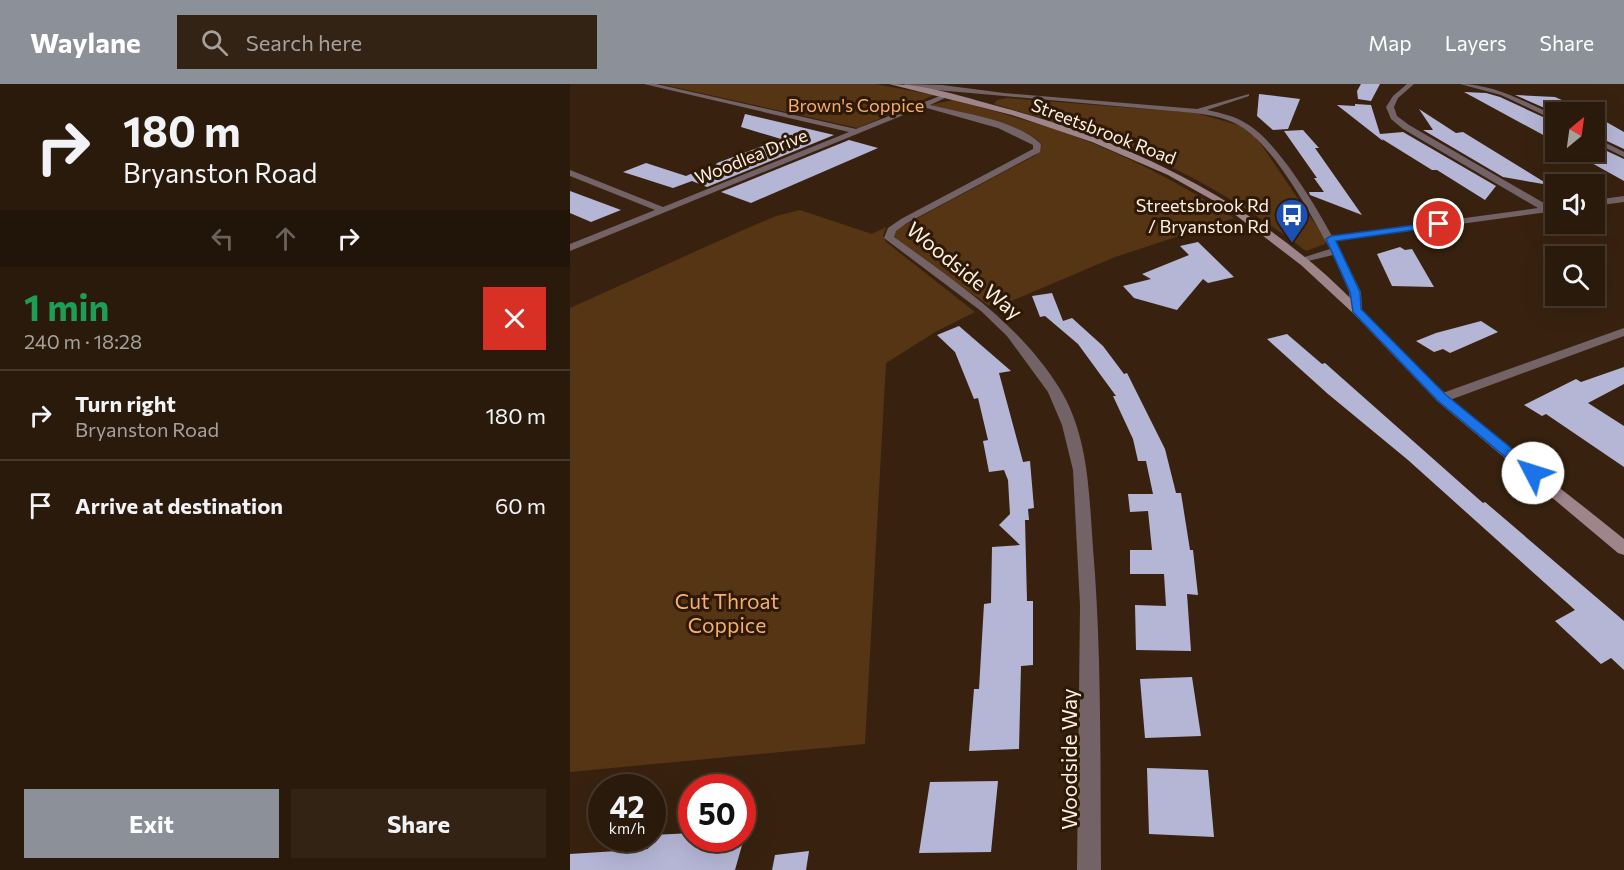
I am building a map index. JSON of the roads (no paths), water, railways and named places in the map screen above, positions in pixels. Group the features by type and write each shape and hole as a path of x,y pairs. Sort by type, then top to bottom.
{"main road":[{"name":"Streetsbrook Road","path":"892,84 980,104 1048,124 1134,156 1222,202 1300,260 1356,310 1442,398 1624,548"}],"street":[{"path":"647,84 857,132"},
{"path":"1411,84 1390,104 1394,117 1416,132 1545,206"},
{"path":"1463,84 1503,94 1545,114"},
{"name":"Streetsbrook Road","path":"905,86 923,85 1001,95 1197,111 1229,118 1254,131 1270,150 1331,239 1355,292 1356,310"},
{"name":"Streetsbrook Road","path":"980,104 1001,95"},
{"path":"1197,111 1247,95"},
{"name":"Woodlea Drive","path":"570,248 945,96"},
{"name":"Woodside Way","path":"923,105 1011,130 1038,144 1036,150 904,221 891,230 889,238 985,309 1011,333 1043,373 1055,392 1069,424 1080,470 1089,606 1089,870"},
{"path":"1605,146 1624,155"},
{"path":"570,173 663,210"},
{"path":"1605,202 1624,199"},
{"path":"1331,239 1545,210"},
{"path":"1300,260 1336,251"},
{"path":"1442,398 1624,332"}],"place":[{"name":"Streetsbrook Rd / Bryanston Rd","path":"1292,244"}],"park label":[{"name":"Brown's Coppice","path":"856,105"},
{"name":"Cut Throat Coppice","path":"727,612"}]}
